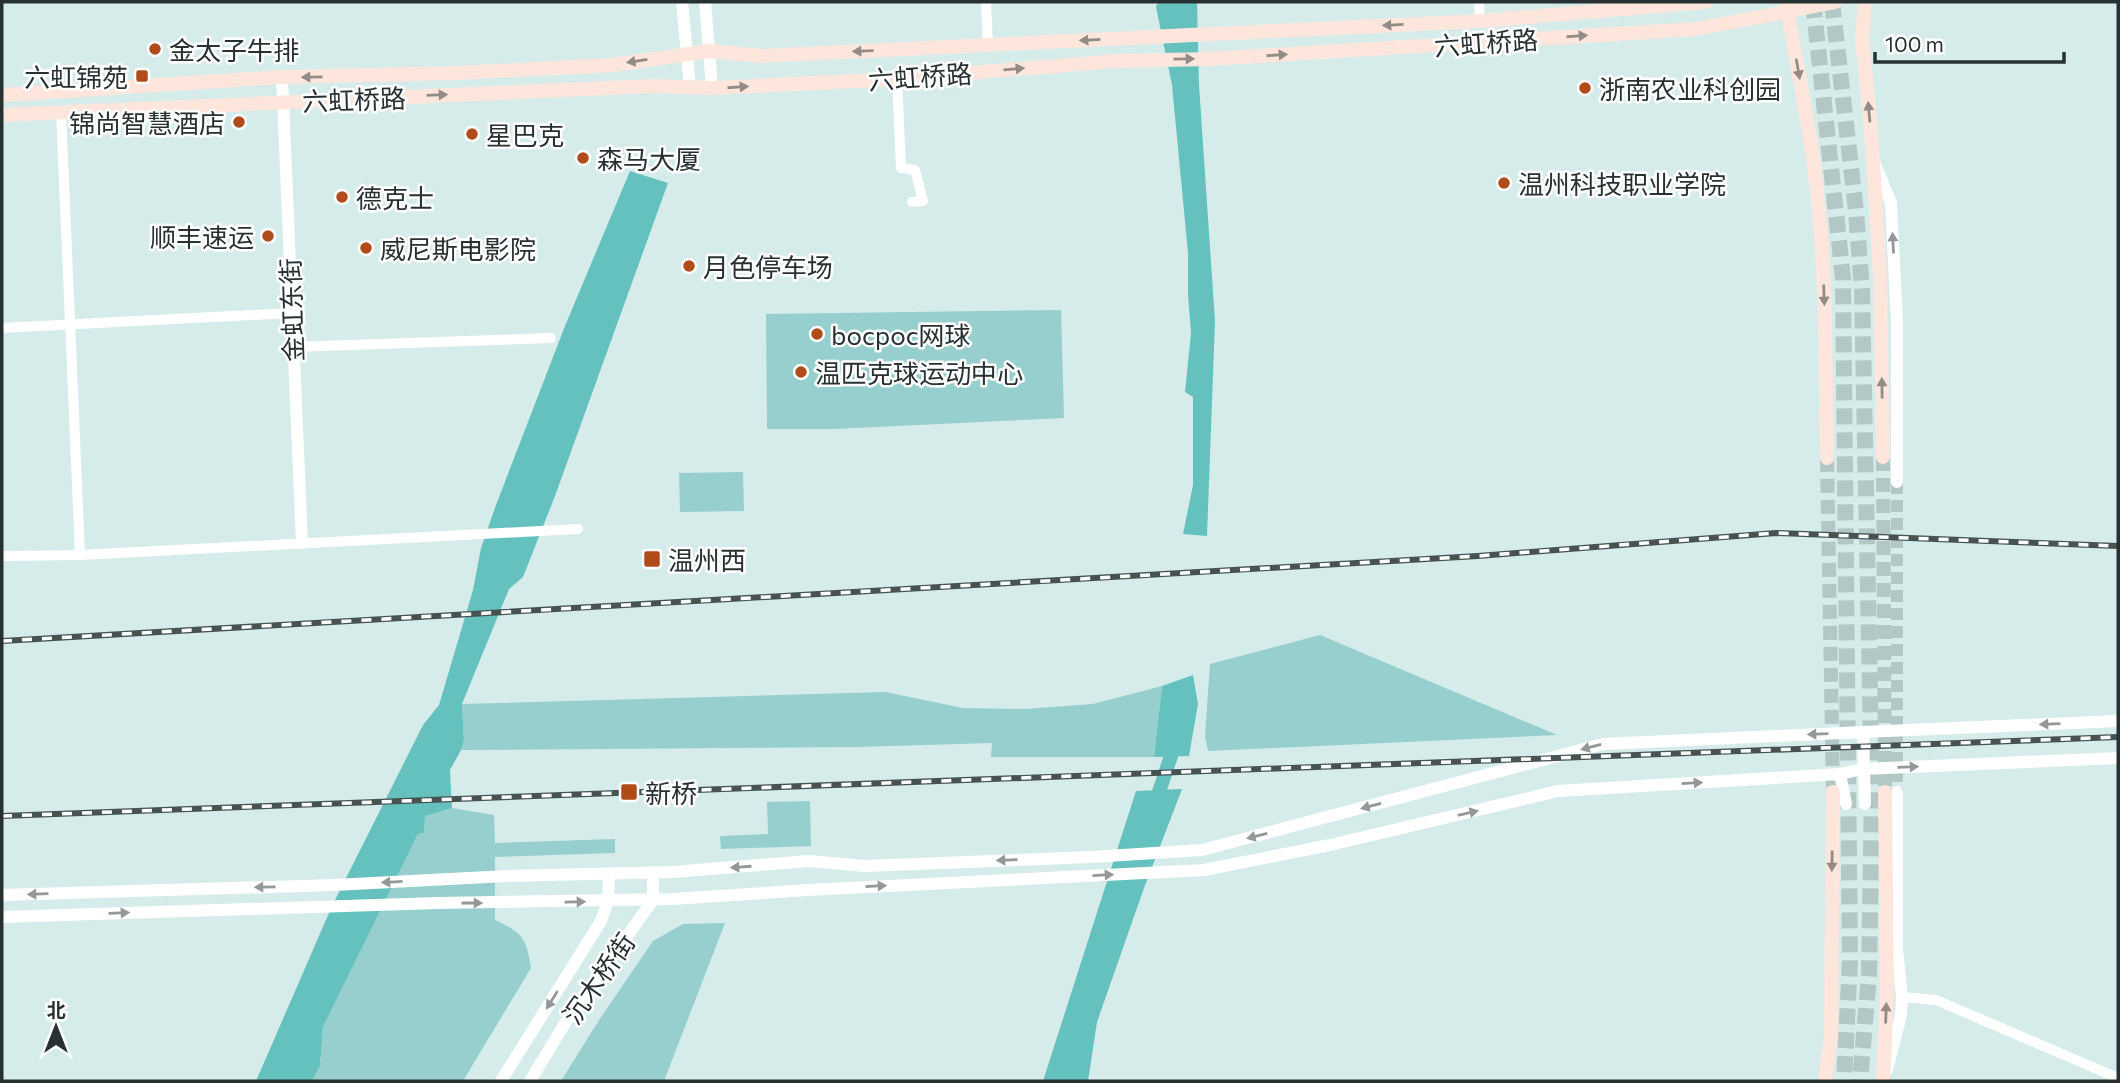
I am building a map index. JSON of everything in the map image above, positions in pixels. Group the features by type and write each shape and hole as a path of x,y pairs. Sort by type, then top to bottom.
{"main road":[{"name":"六虹桥路","path":"2,95 282,77 458,73 612,65 709,51 761,56 1480,21 1706,2"},
{"name":"六虹桥路","path":"2,115 653,86 712,88 897,79 1117,61 1209,59 1697,29 1787,7 1835,2"},
{"path":"1865,2 1862,39 1880,275 1883,457"},
{"path":"1787,7 1818,201 1824,296 1827,458"},
{"path":"1825,1081 1830,1037 1833,792"},
{"path":"1884,1081 1891,792"}],"street":[{"path":"682,2 690,87"},
{"path":"705,2 712,88"},
{"path":"986,2 988,46"},
{"path":"1479,2 1480,21"},
{"name":"金虹东街","path":"282,77 302,543"},
{"path":"897,79 901,168 915,170 923,201 912,202"},
{"path":"61,112 80,555"},
{"path":"1872,156 1891,203 1896,322 1897,482"},
{"path":"2,328 291,313"},
{"path":"292,347 551,338"},
{"path":"2,556 80,555 578,529"},
{"path":"2,895 653,873 809,861 864,866 1202,850 1603,744 2118,722"},
{"path":"1863,732 1865,804"},
{"path":"2,917 309,906 653,900 1204,870 1330,845 1558,791 1840,774 1863,769 2118,758"},
{"path":"1840,774 1846,804"},
{"path":"1884,1081 1901,1015 1902,997 1897,949 1891,792"},
{"path":"653,873 653,900"},
{"name":"沉木桥街","path":"501,1081 601,921 608,901 609,874"},
{"name":"沉木桥街","path":"530,1081 566,1020 653,900"},
{"path":"1902,997 1936,1000 2118,1078"}],"shaded area":[{"path":"1158,2 1197,2 1199,85 1215,321 1207,536 1183,534 1193,485 1193,397 1185,392 1191,333 1188,253 1172,85 1156,7"},
{"path":"630,171 668,183 523,577 509,589 462,704 464,740 450,770 452,808 425,816 424,833 418,834 323,1027 320,1066 312,1081 256,1081 332,906 423,725 439,705 473,590 481,548 496,505 565,326"},
{"path":"1061,310 1064,418 834,429 767,429 766,314"},
{"path":"743,472 744,511 680,512 679,473"},
{"path":"1320,635 1557,735 1208,751 1205,736 1210,664"},
{"path":"1193,675 1198,704 1189,756 1154,757 1162,686"},
{"path":"1162,686 1154,757 991,757 992,743 858,747 461,750 464,740 462,704 885,692 963,708 1025,709 1093,704"},
{"path":"1182,789 1097,1022 1088,1081 1043,1081 1136,791"},
{"path":"810,801 811,846 721,849 720,836 768,834 767,802"},
{"path":"452,808 494,815 495,843 615,839 615,853 495,857 495,920 517,932 525,942 531,968 463,1081 312,1081 320,1066 323,1027 418,834 424,833 425,815"},
{"path":"725,923 664,1081 561,1081 653,941 683,924"}],"waterway":[{"path":"1154,807 1174,739"}],"tunnel":[{"path":"1813,2 1843,278 1850,961 1844,1081"},
{"path":"1832,2 1856,211 1862,290 1872,793 1869,976 1860,1081"},
{"path":"1883,457 1885,792"},
{"path":"1827,458 1833,792"},
{"path":"1897,482 1897,792"}],"railway":[{"path":"2,641 1478,556 1776,533 2118,546"},
{"path":"2,816 2118,737"}],"place":[{"name":"金太子牛排","path":"155,49"},
{"name":"六虹锦苑","path":"142,76"},
{"name":"浙南农业科创园","path":"1585,88"},
{"name":"锦尚智慧酒店","path":"239,122"},
{"name":"星巴克","path":"472,134"},
{"name":"森马大厦","path":"583,158"},
{"name":"温州科技职业学院","path":"1504,183"},
{"name":"德克士","path":"342,197"},
{"name":"顺丰速运","path":"268,236"},
{"name":"威尼斯电影院","path":"366,248"},
{"name":"月色停车场","path":"689,266"},
{"name":"bocpoc网球","path":"817,334"},
{"name":"温匹克球运动中心","path":"801,372"},
{"name":"温州西","path":"652,559"},
{"name":"新桥","path":"629,792"}]}
